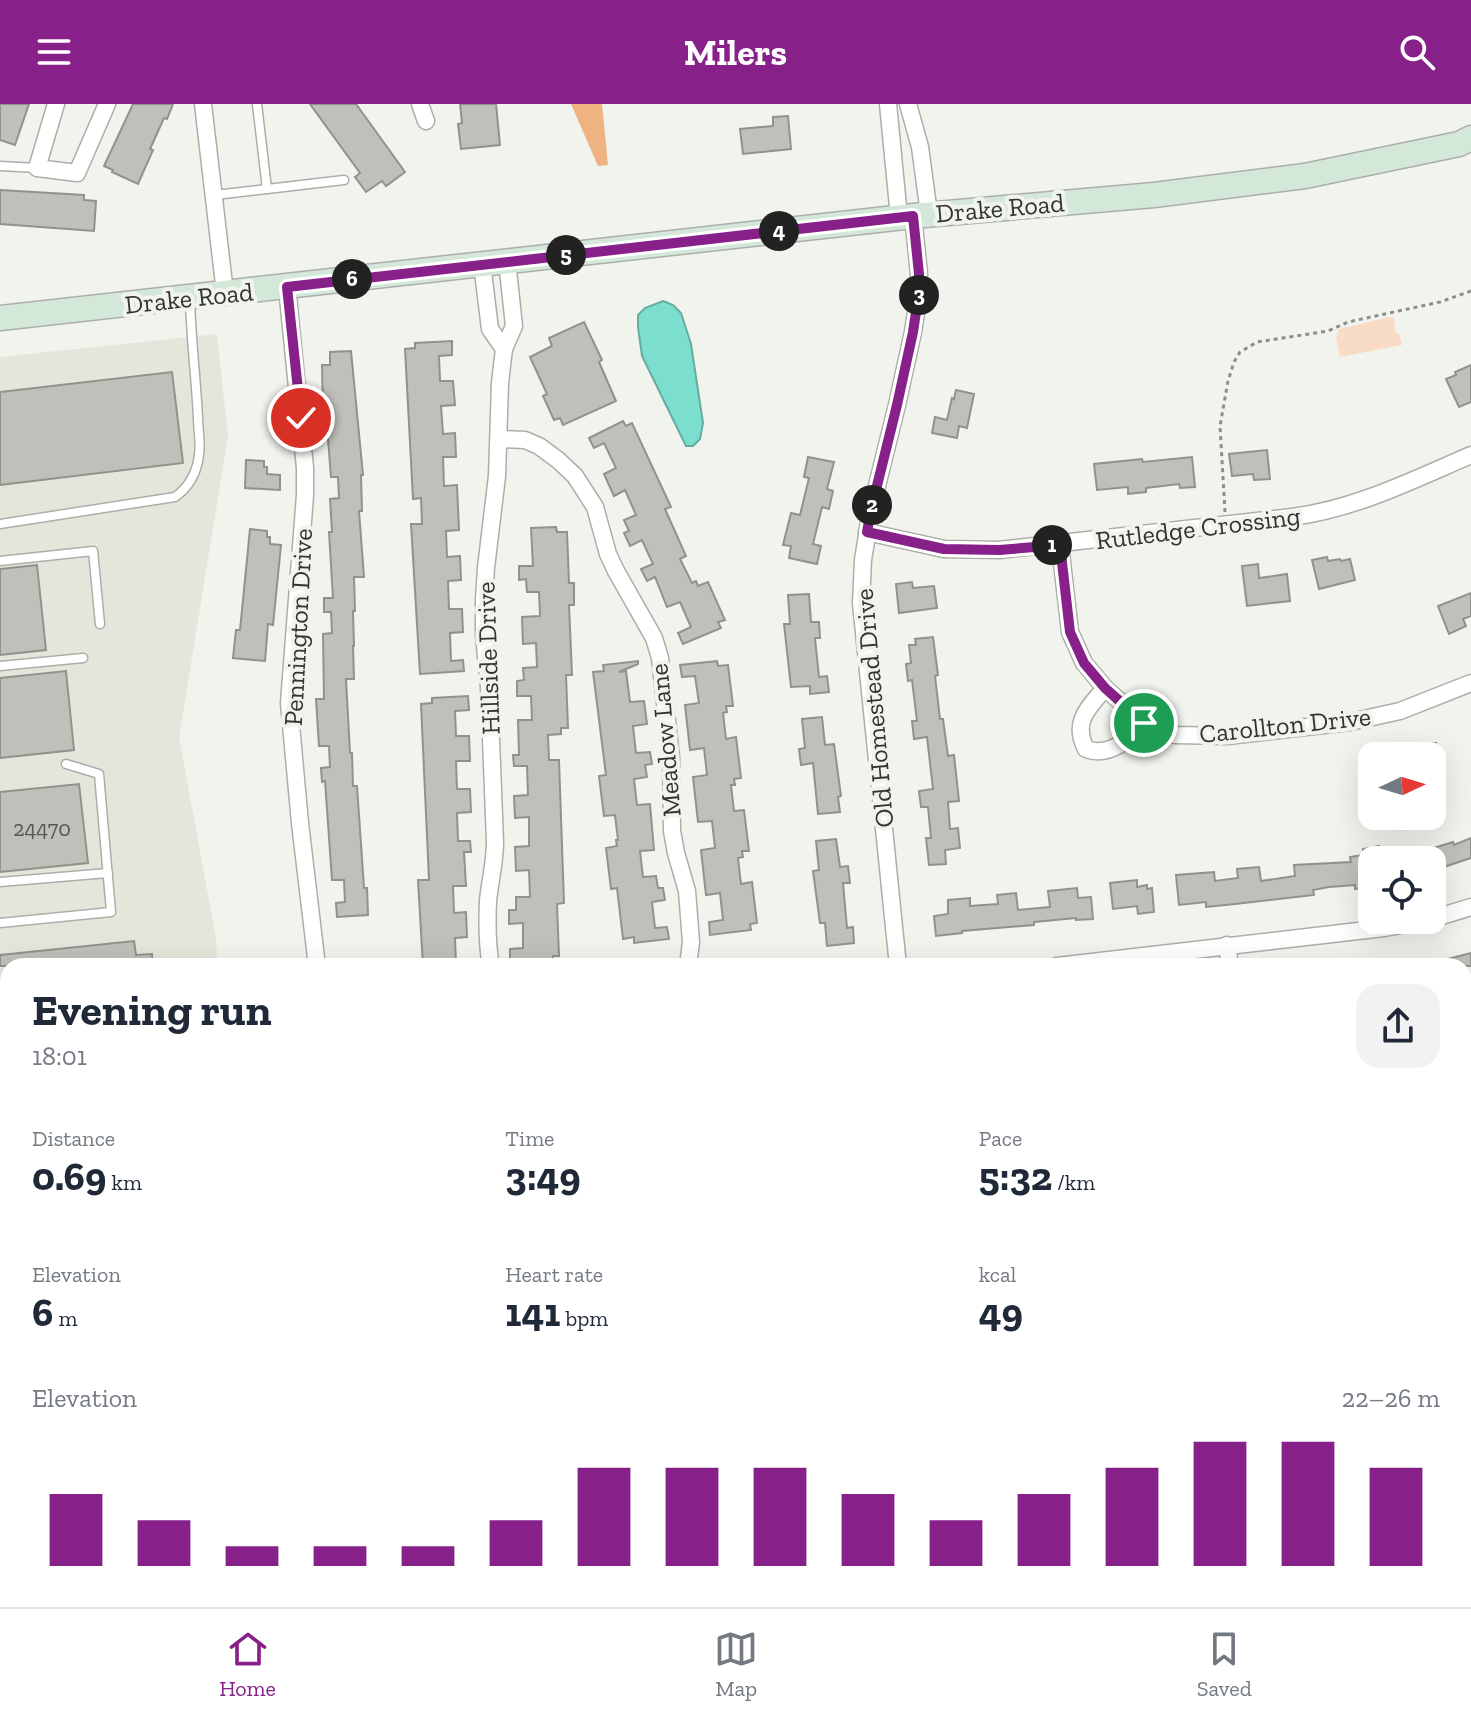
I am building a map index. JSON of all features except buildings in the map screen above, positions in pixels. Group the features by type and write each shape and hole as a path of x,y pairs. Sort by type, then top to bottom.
{"street":[{"path":"56,104 37,168 77,173 107,104"},
{"path":"203,104 225,293"},
{"path":"420,104 426,121"},
{"name":"Old Homestead Drive","path":"888,104 890,139 914,216"},
{"name":"Old Homestead Drive","path":"897,958 861,603 863,560 871,510 910,346 918,299 914,216 920,147 908,104"},
{"name":"Drake Road","path":"0,318 914,216 1154,195 1305,176 1459,144 1471,138"},
{"name":"Hillside Drive","path":"490,958 488,899 495,842 484,599 497,476 498,413 504,349 514,326 507,261"},
{"name":"Hillside Drive","path":"482,264 490,329 504,349"},
{"name":"Pennington Drive","path":"287,287 305,468 289,703 316,958"},
{"name":"Meadow Lane","path":"499,439 525,440 539,446 575,476 595,507 616,571 654,638 662,676 671,757 672,831 687,891 691,942 689,958"},
{"name":"Rutledge Crossing","path":"867,532 944,549 999,550 1320,514 1471,455"},
{"name":"Carollton Drive","path":"1060,545 1070,632 1084,663 1105,688 1144,723 1175,735 1228,736 1350,722 1400,711 1471,683"},
{"path":"1105,688 1083,717 1080,738 1086,749 1103,752 1127,739 1144,723"},
{"path":"1446,915 1471,907"},
{"path":"1122,958 1358,931"},
{"path":"1227,945 1229,958"}],"lane":[{"path":"257,104 267,189"},
{"path":"0,166 37,168"},
{"path":"215,195 344,180"},
{"path":"0,524 175,497 184,491 199,455 190,298"},
{"path":"0,561 93,551 100,624"},
{"path":"0,666 83,658"},
{"path":"0,923 111,912 99,774 66,764"},
{"path":"0,882 108,873"}],"path":[{"path":"1226,525 1220,426 1228,381 1240,352 1257,342 1328,331 1348,322 1440,302 1471,291"}],"shaded area":[{"path":"571,104 602,104 608,165 598,166"},
{"path":"1393,316 1402,345 1340,357 1336,337 1339,329"},
{"path":"217,334 228,437 179,737 216,938 217,958 0,958 0,357"}],"water":[{"path":"663,301 681,313 691,344 703,423 700,439 693,446 686,446 642,356 638,315 645,308"}],"route":[{"path":"301,418 287,287 913,216 918,254 918,299 867,532 944,549 999,550 1060,545 1070,632 1084,663 1105,688 1144,723"}]}
